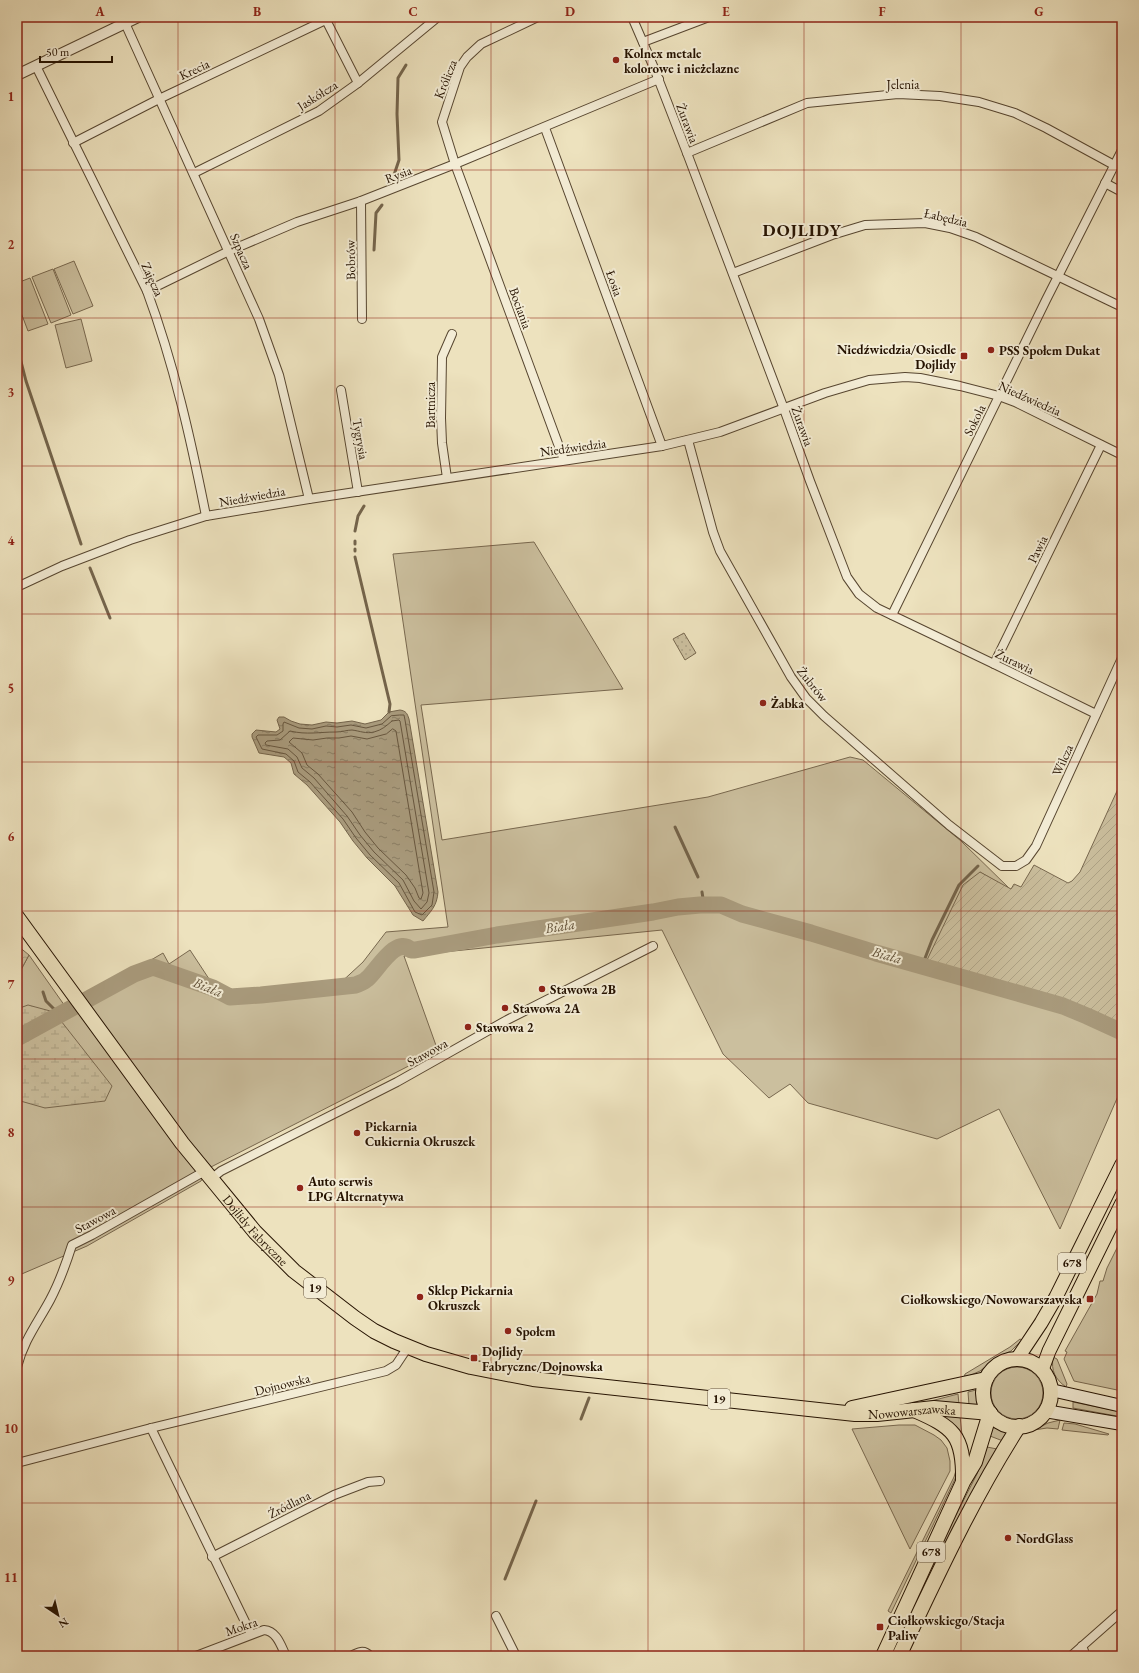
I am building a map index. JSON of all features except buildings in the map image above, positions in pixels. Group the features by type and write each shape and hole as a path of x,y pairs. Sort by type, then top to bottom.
{"highway":[{"name":"Dojlidy Fabryczne","path":"17,917 161,1115 255,1232 294,1271 365,1325 383,1336 426,1354 485,1371 533,1379 604,1387"},
{"path":"1017,1359 1030,1362 1042,1370 1051,1390 1050,1398 1045,1411 1034,1422 1019,1426 1003,1424 990,1413 986,1406 984,1397 986,1379 995,1367 1009,1360 1017,1359"},
{"name":"Nowowarszawska","path":"834,1412 986,1379"},
{"name":"Nowowarszawska","path":"604,1387 856,1414 877,1414 934,1408 990,1413"},
{"path":"913,1410 942,1423 953,1434 962,1449 963,1482"},
{"name":"678","path":"883,1656 963,1482 975,1462 990,1413"},
{"name":"678","path":"899,1656 939,1571 986,1480 1019,1426"}],"main road":[{"name":"678","path":"1017,1359 1041,1324 1056,1297 1122,1164"},
{"name":"678","path":"1042,1370 1049,1351 1122,1202"},
{"path":"1051,1390 1122,1406"},
{"path":"1045,1411 1122,1424"}],"street":[{"path":"17,75 138,17"},
{"name":"Jaskółcza","path":"194,173 319,111 358,83 438,17"},
{"name":"Królicza","path":"455,164 442,122 460,68 467,57 481,44 538,17"},
{"name":"Żurawia","path":"632,17 659,79 847,577 859,594 877,608 1096,714"},
{"path":"643,42 709,17"},
{"name":"Krecia","path":"73,142 159,99 329,18 358,83"},
{"name":"Szpacza","path":"125,23 259,319 279,375 309,499"},
{"name":"Zajęcza","path":"36,66 147,291 164,338 177,384 206,516"},
{"name":"Rysia","path":"147,291 229,251 297,222 361,201 455,164 545,128 659,79"},
{"name":"Jelenia","path":"687,153 807,103 898,94 940,96 979,102 1015,113 1114,165"},
{"name":"Łosia","path":"545,128 662,446"},
{"name":"Sokola","path":"892,615 1122,150"},
{"name":"Bociania","path":"455,164 564,460"},
{"path":"1105,183 1122,192"},
{"name":"Bobrów","path":"361,201 362,319"},
{"name":"Łabędzia","path":"732,273 832,234 865,225 925,223 950,228 976,237 1122,308"},
{"name":"Bartnicza","path":"447,478 442,443 442,357 452,334"},
{"name":"Niedźwiedzia","path":"17,588 62,566 130,540 206,516 662,446 720,432 841,388 869,380 920,378 999,396 1015,402 1122,455"},
{"name":"Tygrysia","path":"341,390 358,492"},
{"name":"Żubrów","path":"688,440 713,532 720,551 787,670 806,698 949,825 1002,866 1016,866"},
{"name":"Pawia","path":"994,664 1102,445"},
{"name":"Wilcza","path":"1016,866 1026,860 1036,846 1122,658"},
{"name":"Stawowa","path":"17,1367 25,1341 50,1300 67,1261 72,1245 208,1175 221,1171 397,1082 518,1014 654,946"},
{"name":"Dojnowska","path":"17,1463 151,1428 386,1371 396,1365 408,1347"},
{"path":"151,1428 212,1557 251,1634"},
{"name":"Źródlana","path":"212,1557 334,1495 368,1482 380,1481"},
{"path":"1071,1656 1122,1611"},
{"path":"496,1616 516,1656"},
{"name":"Mokra","path":"196,1656 264,1630 269,1630 277,1637 285,1654"},
{"path":"1082,1646 1086,1656"},
{"path":"351,1656 358,1652 363,1652 370,1656"}],"green space":[{"path":"74,261 93,306 73,314 54,269"},
{"path":"53,269 71,315 51,323 32,277"},
{"path":"30,278 48,324 28,331 17,302 17,283"},
{"path":"81,319 92,361 66,368 55,325"},
{"path":"534,542 623,689 421,705 442,840 708,797 850,757 863,760 961,841 1011,890 980,872 927,961 1066,1001 1122,1024 1122,1087 1060,1229 999,1109 937,1139 808,1103 790,1084 769,1098 723,1054 662,930 404,956 438,1051 209,1168 201,1181 87,1246 17,1276 17,977 29,955 67,1009 163,953 169,964 190,950 213,985 231,995 337,986 363,962 386,932 448,927 393,554"},
{"path":"684,633 696,653 685,660 673,639"},
{"path":"1122,780 1122,1024 1066,1001 927,960 963,885 980,872 1011,889 1014,884 1021,887 1034,865 1068,883 1072,881 1080,872"},
{"path":"18,946 29,955 17,977 17,947"},
{"path":"28,1005 54,1012 112,1086 105,1101 45,1108 17,1100 17,1009"},
{"path":"1122,1238 1122,1391 1074,1381 1064,1359 1067,1352 1065,1351 1097,1294 1100,1281 1103,1281 1107,1268"},
{"path":"1020,1339 1022,1340 1011,1351 997,1358 980,1371 964,1378 965,1374 1010,1347"},
{"path":"1053,1357 1057,1359 1067,1384 1066,1387 1059,1381 1053,1371"},
{"path":"1017,1367 1027,1369 1035,1375 1041,1383 1043,1393 1041,1403 1035,1411 1027,1417 1017,1419 1007,1417 999,1411 993,1403 991,1393 993,1383 999,1375 1007,1369"},
{"path":"976,1390 977,1405 969,1405 968,1392"},
{"path":"958,1394 959,1404 927,1402"},
{"path":"1073,1402 1122,1412 1122,1417 1073,1408"},
{"path":"936,1415 960,1416 962,1435 960,1436"},
{"path":"1060,1420 1058,1429 1047,1428 1034,1430 1048,1423"},
{"path":"1064,1423 1075,1424 1109,1434 1062,1430"},
{"path":"915,1425 934,1435 941,1440 947,1448 950,1461 950,1471 910,1549 852,1429"},
{"path":"993,1427 1007,1433 1003,1441 990,1436"},
{"path":"987,1447 997,1449 952,1534 892,1656 890,1656 933,1560 977,1474"},
{"path":"957,1467 955,1479 891,1613 888,1611 954,1477"}],"water":[{"path":"400,710 404,711 408,715 409,719 438,892 435,905 423,921 413,915 395,886 367,858 340,822 307,785 294,774 291,763 284,757 259,753 252,737 252,734 256,730 276,732 280,729 277,720 279,717 284,717 300,724 312,725 326,722 337,723 352,721 365,724 381,720 389,712"}],"waterway":[{"path":"394,175 399,160 397,114 398,78 406,65"},
{"path":"374,250 376,213 382,205"},
{"path":"17,346 26,381 81,544"},
{"path":"355,531 358,516 364,506"},
{"path":"355,557 390,704 389,712"},
{"path":"90,568 110,618"},
{"path":"675,827 698,877"},
{"path":"922,966 932,940 959,885 978,866"},
{"path":"702,892 704,905"},
{"name":"Biała","path":"17,1038 134,974 153,967 213,988 230,997 356,985 366,980 387,956 399,947 415,950 497,935 678,907 700,905 721,905 742,914 1063,1006 1122,1032"},
{"path":"43,992 46,1001 60,1015"},
{"path":"581,1419 589,1398"},
{"path":"505,1579 536,1501"}],"place":[{"name":"Kolnex metale kolorowe i nieżelazne","path":"616,60"},
{"name":"PSS Społem Dukat","path":"991,350"},
{"name":"Niedźwiedzia/Osiedle Dojlidy","path":"964,356"},
{"name":"Żabka","path":"763,703"},
{"name":"Stawowa 2B","path":"542,989"},
{"name":"Stawowa 2A","path":"505,1008"},
{"name":"Stawowa 2","path":"468,1027"},
{"name":"Piekarnia Cukiernia Okruszek","path":"357,1133"},
{"name":"Auto serwis LPG Alternatywa","path":"300,1188"},
{"name":"Sklep Piekarnia Okruszek","path":"420,1297"},
{"name":"Ciołkowskiego/Nowowarszawska","path":"1090,1299"},
{"name":"Społem","path":"508,1331"},
{"name":"Dojlidy Fabryczne/Dojnowska","path":"474,1358"},
{"name":"NordGlass","path":"1008,1538"},
{"name":"Ciołkowskiego/Stacja Paliw","path":"880,1627"}],"district":[{"name":"DOJLIDY","path":"802,230"}]}
